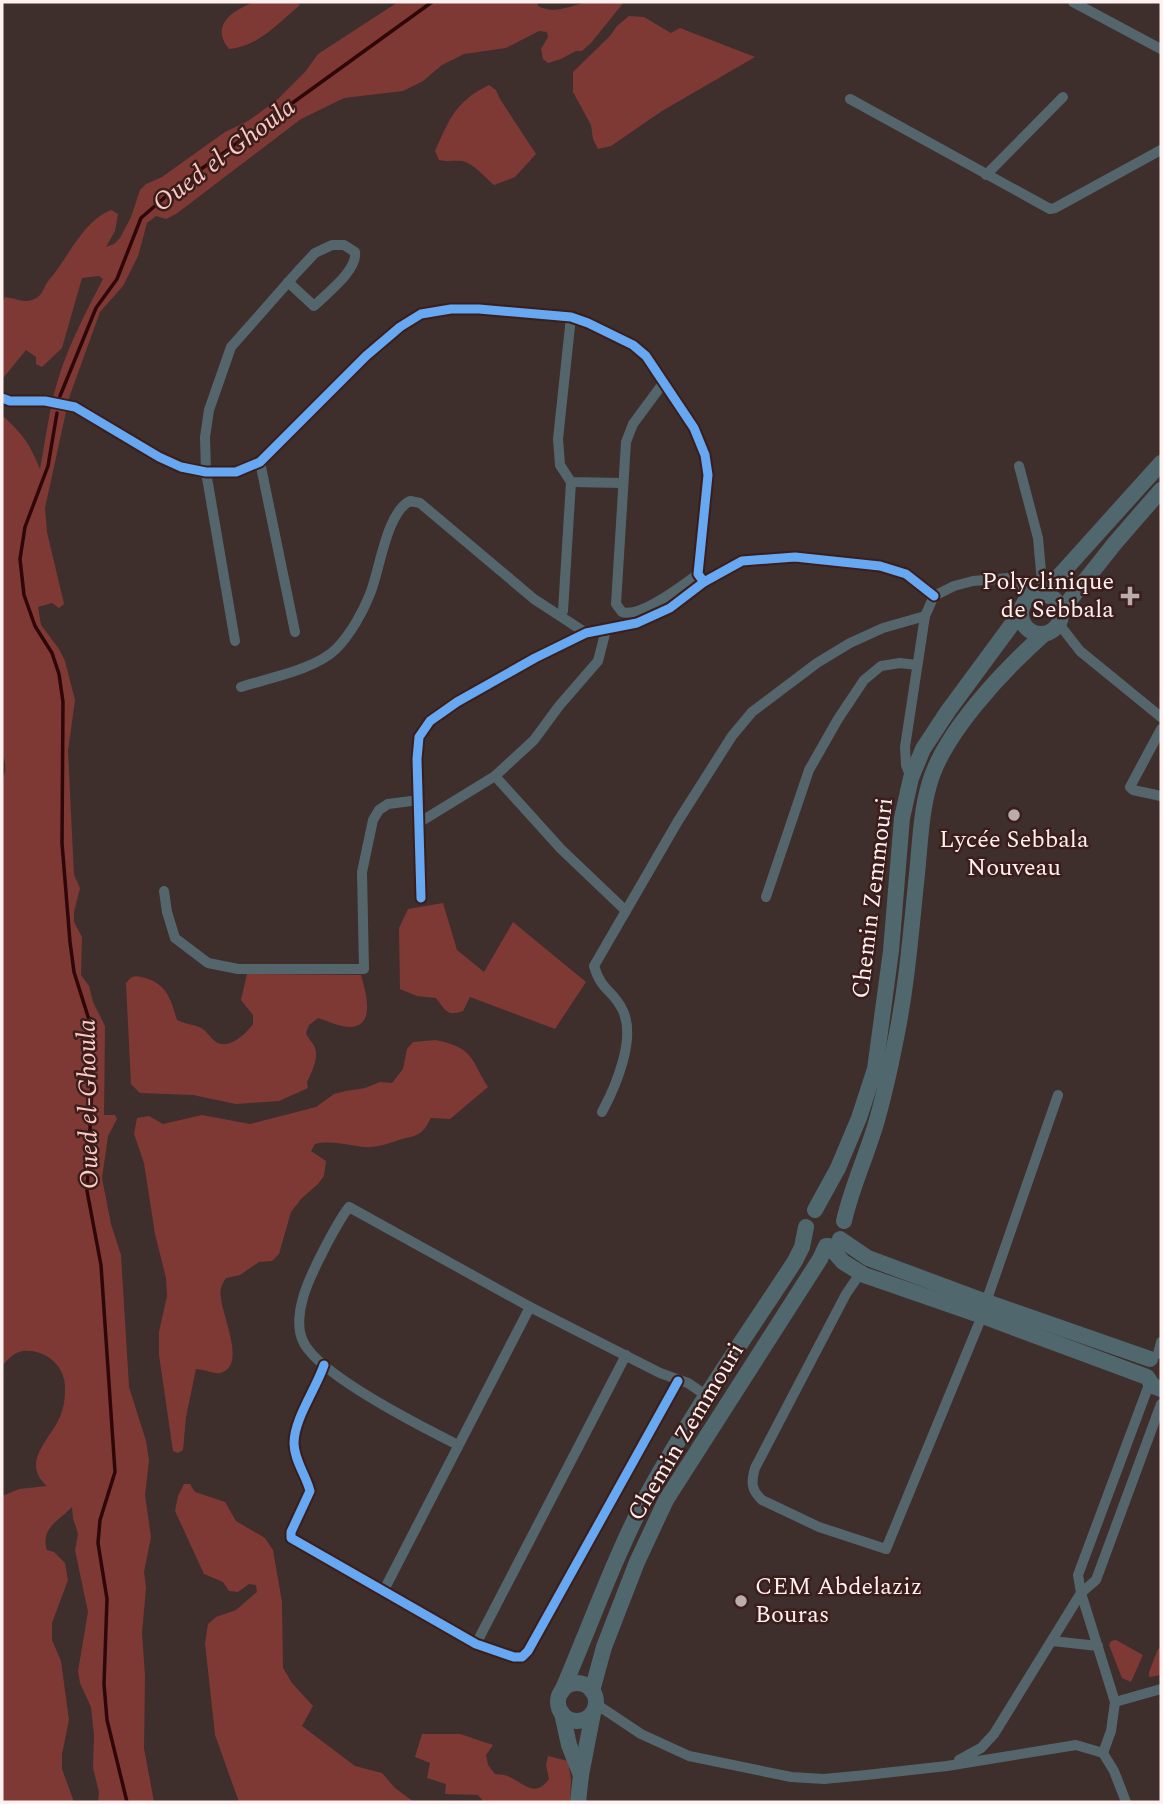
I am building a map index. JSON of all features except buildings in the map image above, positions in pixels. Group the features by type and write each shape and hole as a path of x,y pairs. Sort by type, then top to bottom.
{"street":[{"path":"1073,2 1161,49"},
{"path":"986,175 1063,96"},
{"path":"850,99 1045,207 1055,208 1161,150"},
{"path":"234,641 206,472 205,437 209,410 225,360 240,336 288,282 315,253 332,246 344,245 355,252 351,270 314,306 288,282"},
{"path":"2,398 10,401 46,401 75,407 159,457 181,467 206,472 236,472 260,462 366,356 400,327 421,314 437,310 480,309 571,317 634,345 646,356 694,428 705,455 708,475 701,578 670,608 637,623 586,633 457,702 430,722 419,737 417,759 421,898"},
{"path":"563,611 571,482 560,465 558,439 571,317"},
{"path":"664,382 628,434 616,598 618,608 626,614 636,612 701,578 742,561 795,557 880,566 906,574 934,596"},
{"path":"260,462 295,632"},
{"name":"Chemin Zemmouri","path":"815,1210 838,1168 859,1118 875,1069 891,951 902,818 911,778 923,749 1021,612 1024,603 1037,595 1161,463"},
{"path":"1019,466 1038,538 1037,595"},
{"path":"571,482 623,483"},
{"name":"Chemin Zemmouri","path":"844,1221 857,1174 877,1122 896,1041 923,812 929,783 939,760 964,721 1005,669 1044,634 1052,631 1115,543 1161,490"},
{"path":"241,687 314,662 335,650 346,637 369,596 392,525 404,504 410,501 420,503 534,599 586,633"},
{"path":"911,778 906,765 905,747 925,616 934,596 954,586 1003,578 1014,580 1037,595 1055,599 1060,617 1080,651 1161,717"},
{"path":"1021,612 1022,621 1027,628 1044,634"},
{"path":"602,1112 614,1090 627,1040 627,1020 621,1006 598,981 594,966 713,764 752,712 842,648 883,628 925,616"},
{"path":"420,822 495,776 534,740 597,661 606,630"},
{"path":"766,897 809,770 838,719 864,680 881,666 900,663 917,665"},
{"path":"1161,729 1130,787 1161,796"},
{"path":"495,776 561,849 626,911"},
{"path":"164,891 175,938 208,963 238,969 364,968 362,872 373,820 379,810 388,804 419,800"},
{"path":"864,1275 857,1278 840,1305 767,1443 751,1482 754,1493 762,1500 819,1527 886,1549 983,1308 1058,1095"},
{"path":"458,1445 394,1413 324,1365 303,1343 299,1329 302,1300 349,1207 530,1307 678,1381 688,1383 707,1396"},
{"path":"832,1244 844,1234 844,1221 833,1208 815,1210 808,1217 806,1227 812,1241 832,1244 868,1258 1152,1383"},
{"name":"Chemin Zemmouri","path":"562,1690 632,1525 707,1396 795,1261 802,1247 806,1227"},
{"path":"832,1244 843,1262 864,1275 1158,1352 1146,1368 1152,1383 1078,1575 1081,1593 1115,1702 1111,1731 1103,1753"},
{"name":"Chemin Zemmouri","path":"578,1802 580,1775 600,1660 650,1530 666,1500 832,1244"},
{"path":"383,1592 530,1307"},
{"path":"477,1644 626,1354"},
{"path":"324,1365 297,1428 294,1443 310,1491 291,1538 477,1644 514,1657 522,1657 528,1651 678,1381"},
{"path":"947,1766 981,1748 994,1734 1081,1593 1096,1580 1161,1405"},
{"path":"1052,1641 1098,1646"},
{"path":"593,1703 587,1718 574,1721 562,1713 558,1702 562,1690 574,1684 581,1684 593,1703 640,1734 690,1756 792,1777 824,1779 947,1766 1076,1745 1103,1753 1114,1771 1126,1802"},
{"path":"1115,1702 1161,1689"},
{"name":"Chemin Zemmouri","path":"562,1713 569,1745 580,1775"}],"shaded area":[{"path":"593,1 624,2 591,43 582,51 576,51 561,59 548,63 543,59 541,49 548,37 547,32 539,31 506,48 464,54 403,91 344,98 301,119 176,214 166,219 156,216 147,223 138,256 123,286 100,312 69,398 45,508 47,532 64,604 59,608 52,603 38,607 41,625 65,661 75,700 68,751 74,875 80,888 74,922 82,937 81,975 89,986 93,1002 105,1026 104,1115 115,1115 117,1119 108,1136 102,1178 111,1224 121,1255 129,1387 146,1441 149,1461 145,1495 151,1537 144,1572 146,1588 142,1633 145,1675 144,1748 154,1802 98,1802 99,1792 93,1768 91,1707 80,1683 78,1671 88,1612 75,1550 78,1534 72,1507 48,1530 46,1542 47,1550 54,1552 65,1563 68,1580 52,1623 52,1640 61,1661 69,1720 62,1754 62,1769 74,1802 2,1802 2,1496 19,1489 47,1486 39,1476 37,1458 58,1421 65,1391 62,1373 54,1362 43,1354 20,1352 2,1366 2,780 5,767 2,754 2,415 25,439 40,469 58,379 75,335 103,279 99,276 82,278 62,348 42,367 36,364 36,357 26,350 4,377 2,303 5,297 25,301 38,297 84,231 111,210 118,214 115,231 106,247 114,244 131,217 140,190 146,184 162,177 225,132 248,121 277,100 305,72 318,54 398,2 537,2 538,6 551,10"},
{"path":"254,2 297,2 300,5 258,39 229,49 222,33 226,20 239,9"},
{"path":"629,16 644,17 671,33 680,28 755,57 662,111 611,146 598,149 591,125 573,92 573,72"},
{"path":"489,85 496,90 536,154 515,177 494,185 471,165 462,161 439,160 435,151 455,112 468,98"},
{"path":"443,903 457,950 484,972 513,922 586,982 555,1029 470,997 463,1011 450,1013 436,998 417,996 400,989 399,928 408,909"},
{"path":"247,974 361,975 367,1006 364,1021 350,1027 318,1018 309,1025 306,1033 314,1046 316,1056 307,1082 308,1088 279,1101 236,1104 193,1095 140,1093 131,1084 128,980 139,976 158,984 170,1000 177,1020 202,1028 216,1042 226,1044 242,1036 253,1024 253,1015 241,1000"},
{"path":"436,1040 465,1051 488,1087 450,1119 431,1118 420,1133 412,1136 374,1147 315,1144 311,1151 326,1161 324,1176 291,1212 279,1254 272,1261 259,1262 240,1275 226,1278 222,1284 221,1296 233,1357 230,1366 220,1373 196,1369 186,1417 183,1450 178,1453 173,1451 159,1355 159,1332 167,1296 166,1278 155,1234 144,1163 134,1134 137,1118 149,1116 163,1124 202,1115 250,1124 316,1107 334,1094 380,1082 392,1083 403,1069 407,1049 413,1042"},
{"path":"184,1484 190,1484 195,1492 225,1502 236,1521 265,1538 273,1550 282,1602 283,1668 292,1683 313,1706 302,1726 355,1766 382,1773 395,1788 414,1802 239,1802 215,1735 205,1643 208,1624 216,1617 236,1610 257,1592 256,1585 249,1584 238,1592 229,1591 223,1582 204,1574 175,1511"},
{"path":"1116,1640 1143,1655 1131,1682 1122,1678 1109,1645"},
{"path":"1161,1648 1161,1675 1149,1677 1158,1649"},
{"path":"422,1734 460,1734 493,1745 486,1755 488,1765 495,1774 506,1775 533,1789 544,1785 549,1779 546,1765 548,1756 568,1761 571,1779 570,1802 484,1802 478,1795 445,1794 446,1784 427,1778 430,1763 415,1757"}],"waterway":[{"name":"Oued el-Ghoula","path":"60,396 96,308 117,279 141,218 179,185 432,2"},
{"name":"Oued el-Ghoula","path":"57,413 48,466 25,527 20,559 24,595 35,626 52,653 59,674 63,702 62,843 70,942 74,972 91,1026 93,1066 87,1191 101,1265 115,1472 100,1520 98,1543 107,1599 104,1684 107,1720 127,1802"}],"cycle path":[{"path":"2,398 10,401 45,401 75,407 159,457 181,467 206,472 236,472 260,462 366,356 400,327 421,314 451,309 479,309 571,317 633,345 646,356 694,428 705,455 708,475 698,574 704,582"},
{"path":"421,898 417,759 419,737 430,721 457,702 586,633 637,623 670,608 704,582 742,561 795,557 880,566 906,574 934,596"},
{"path":"324,1365 301,1414 295,1434 296,1455 310,1491 291,1532 291,1538 476,1644 514,1657 522,1657 528,1651 678,1381"}],"place":[{"name":"Polyclinique de Sebbala","path":"1130,596"},
{"name":"Lycée Sebbala Nouveau","path":"1014,815"},
{"name":"CEM Abdelaziz Bouras","path":"741,1601"}]}
